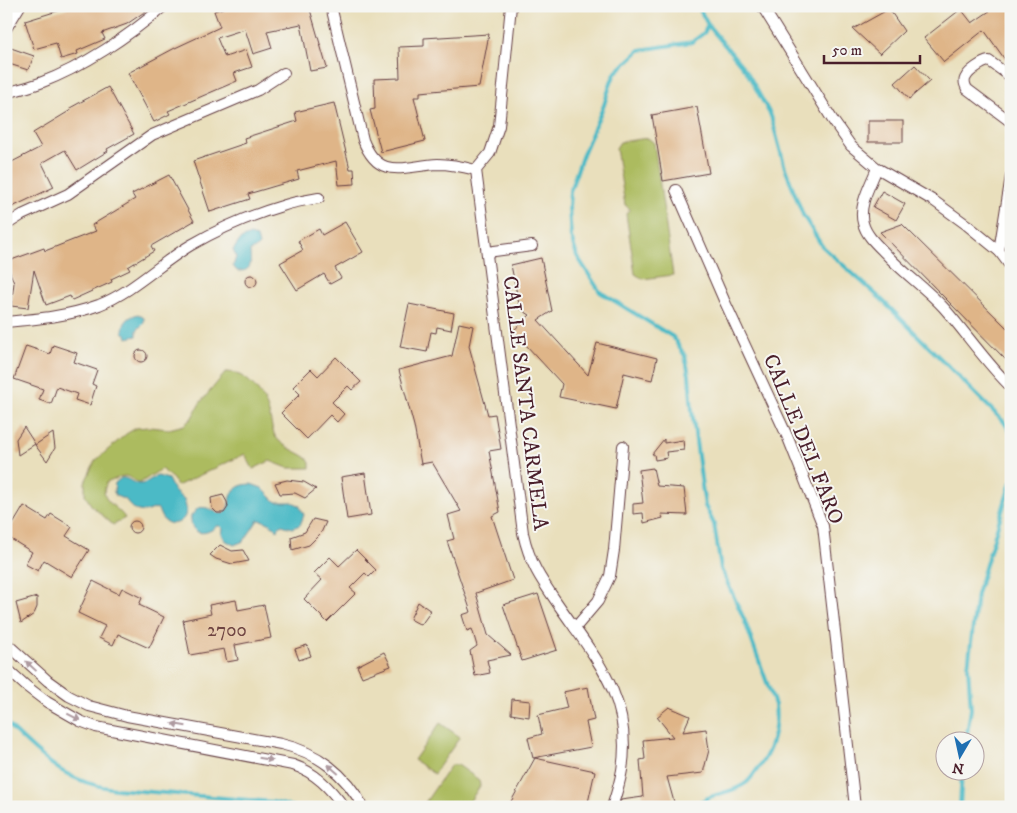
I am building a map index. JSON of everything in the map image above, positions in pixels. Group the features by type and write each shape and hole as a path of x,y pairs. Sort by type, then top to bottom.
{"street":[{"path":"6,30 20,6"},
{"path":"6,93 40,83 93,57 151,18 164,6"},
{"path":"331,6 363,140 372,158 382,165 393,168 444,164 476,170 490,153 499,126 511,6"},
{"path":"762,6 851,146 877,168 934,201 999,251 1011,267"},
{"path":"1011,76 989,61 984,62 966,76 964,83 967,89 1011,122"},
{"path":"6,224 68,194 152,135 258,90 284,73"},
{"path":"877,168 862,206 862,220 866,233 892,262 932,295 1011,387"},
{"name":"CALLE SANTA CARMELA","path":"476,170 523,533 534,568 614,690 622,717 625,744 622,770 612,807"},
{"path":"999,251 1011,176"},
{"name":"CALLE DEL FARO","path":"676,190 724,300 788,438 823,526 855,807"},
{"path":"6,322 64,315 100,304 133,288 177,254 215,233 282,205 319,198"},
{"path":"487,252 532,246"},
{"path":"575,628 598,601 610,576 623,446"},
{"path":"6,643 48,681 69,696 89,706 127,716 292,746 320,759 348,783 363,807"},
{"path":"6,668 47,702 80,721 96,727 286,763 304,769 323,783 344,807"},
{"path":"237,754 240,736"}],"green space":[{"path":"648,138 654,143 673,275 643,279 635,274 626,214 630,209 625,205 616,148 620,142"},
{"path":"226,372 240,375 252,384 262,396 268,409 275,436 286,446 307,458 310,468 288,468 270,461 253,469 245,454 177,486 173,479 161,469 140,483 129,477 122,476 108,481 105,487 104,493 106,497 125,518 113,525 91,505 85,495 85,482 95,461 126,434 136,428 169,429 184,425 191,419 200,403"},
{"path":"440,723 460,737 434,774 414,760"},
{"path":"451,765 458,765 479,780 480,786 466,807 422,807"}],"water":[{"path":"250,235 257,237 259,245 250,251 249,268 237,271 233,266 236,257 233,250 241,239"},
{"path":"138,314 144,318 144,323 137,330 137,336 127,338 123,332 125,323 129,318"},
{"path":"158,476 168,479 174,491 184,500 185,516 178,523 172,524 165,521 157,508 145,512 138,511 131,507 126,500 116,496 114,492 115,483 121,478 140,484"},
{"path":"251,484 262,488 276,502 292,502 299,505 304,515 300,525 292,528 282,525 278,531 269,523 258,520 244,541 234,545 225,540 222,534 223,529 220,526 203,533 195,530 191,522 191,516 198,508 202,507 224,513 234,491 238,487"}],"building":[{"path":"74,6 153,6 127,24 102,33 105,39 77,51 78,54 61,59 56,43 34,49 25,21"},
{"path":"229,6 309,6 327,68 310,71 301,24 267,31 272,48 253,54 245,29 217,38 225,57 246,50 252,67 234,73 237,81 168,111 170,114 154,122 128,73 220,27 214,11"},
{"path":"997,6 1011,6 1011,68 984,30 944,62 924,38 961,9 972,23"},
{"path":"889,9 904,31 880,54 853,29"},
{"path":"489,34 479,87 420,92 420,97 414,97 425,141 381,152 370,110 375,109 374,79 400,78 399,47 424,46 424,38"},
{"path":"8,47 34,56 28,70 6,63"},
{"path":"915,65 930,81 909,99 895,83"},
{"path":"108,87 134,134 107,149 108,151 77,170 65,150 42,163 54,187 6,210 6,165 41,147 33,133 71,110 70,108"},
{"path":"334,103 350,169 354,169 355,184 339,185 336,161 297,171 299,179 248,194 250,199 210,212 193,161 246,143 244,138 297,121 295,112"},
{"path":"697,107 709,173 663,181 652,115"},
{"path":"868,121 903,121 903,142 868,142"},
{"path":"169,175 194,221 151,246 154,251 128,267 130,270 111,279 112,282 72,300 70,296 46,305 34,270 28,308 11,306 14,283 6,262 44,248 45,251 96,231 92,225 135,199 132,194"},
{"path":"882,191 905,204 896,220 873,207"},
{"path":"345,222 363,252 335,268 341,278 330,284 324,274 297,290 280,263 303,250 298,241 319,229 322,235"},
{"path":"902,224 1011,332 1011,365 880,232"},
{"path":"541,258 552,311 538,320 588,375 597,343 657,358 652,380 624,373 616,409 559,397 562,384 513,331 530,315 520,309 511,265"},
{"path":"253,275 256,276 256,286 249,287 246,286 245,279 246,276"},
{"path":"409,304 454,313 451,330 437,327 436,333 431,332 427,352 400,347"},
{"path":"459,323 473,326 469,346 488,415 495,414 501,449 489,451 500,512 492,516 513,580 476,593 488,635 511,655 487,660 490,673 475,676 470,651 477,646 472,629 467,631 462,615 471,612 447,541 454,539 448,515 461,511 432,462 421,464 414,426 399,370 452,356"},
{"path":"53,345 77,353 74,362 97,370 92,384 96,386 90,405 75,400 77,394 57,387 51,404 39,400 43,389 14,379 26,346 50,354"},
{"path":"143,350 146,351 146,361 139,362 136,361 135,354 136,351"},
{"path":"336,357 361,382 352,390 348,386 332,402 344,414 337,422 330,415 307,439 281,413 300,394 293,387 311,369 318,376"},
{"path":"24,427 35,444 18,455 16,439"},
{"path":"53,433 55,448 47,461 35,445"},
{"path":"664,439 664,443 683,440 684,450 666,452 667,458 655,460 654,454 652,454"},
{"path":"653,468 657,486 684,488 687,515 661,514 663,518 644,523 643,513 633,514 633,504 643,503 639,470"},
{"path":"365,473 371,515 347,519 341,477"},
{"path":"287,480 304,482 316,489 305,498 295,493 280,494 275,483"},
{"path":"223,495 228,507 224,513 217,513 212,508 211,498"},
{"path":"24,506 47,520 51,514 72,527 66,536 89,550 72,577 44,560 38,571 25,564 32,552 6,536"},
{"path":"313,519 326,522 321,533 309,545 292,550 291,537 305,532"},
{"path":"137,521 140,522 140,532 133,533 130,532 129,525 130,522"},
{"path":"220,545 232,551 243,550 249,561 232,564 216,559 210,555"},
{"path":"356,550 376,570 369,577 365,573 350,588 356,593 327,622 304,599 322,580 314,573 330,557 339,566"},
{"path":"93,581 119,594 122,588 142,598 139,605 164,617 149,648 118,634 113,645 99,638 105,626 78,613"},
{"path":"538,594 557,650 522,661 503,605"},
{"path":"37,597 37,607 34,614 21,623 16,603"},
{"path":"236,600 238,610 264,605 271,638 235,645 238,660 227,662 224,649 190,655 183,620 211,614 209,605"},
{"path":"418,602 431,611 421,625 410,619"},
{"path":"307,645 311,656 299,660 295,649"},
{"path":"384,652 391,666 362,677 357,666"},
{"path":"588,687 594,720 586,722 591,747 533,758 528,738 542,734 538,715 567,708 563,692"},
{"path":"512,699 530,701 529,717 511,714"},
{"path":"669,707 690,716 683,732 706,729 709,750 703,773 667,777 674,802 653,807 619,807 621,800 643,797 640,760 645,759 643,740 673,737 657,717"},
{"path":"535,758 595,771 587,807 561,807 546,804 546,807 508,807"}],"waterway":[{"path":"698,6 708,25 747,72 771,116 785,168 803,215 822,246 881,299 1004,422 1011,433"},
{"path":"694,807 706,799 740,787 751,777 762,763 773,740 776,723 775,705 744,619 721,569 714,524 705,506 685,356 673,337 600,292 577,256 571,237 569,207 570,191 616,72 640,50 692,42 704,33 708,25"},
{"path":"968,730 971,709 968,667 977,594 1011,482"},
{"path":"6,723 31,747 55,766 82,781 98,786 273,802 293,807"},
{"path":"960,807 961,780"}]}
